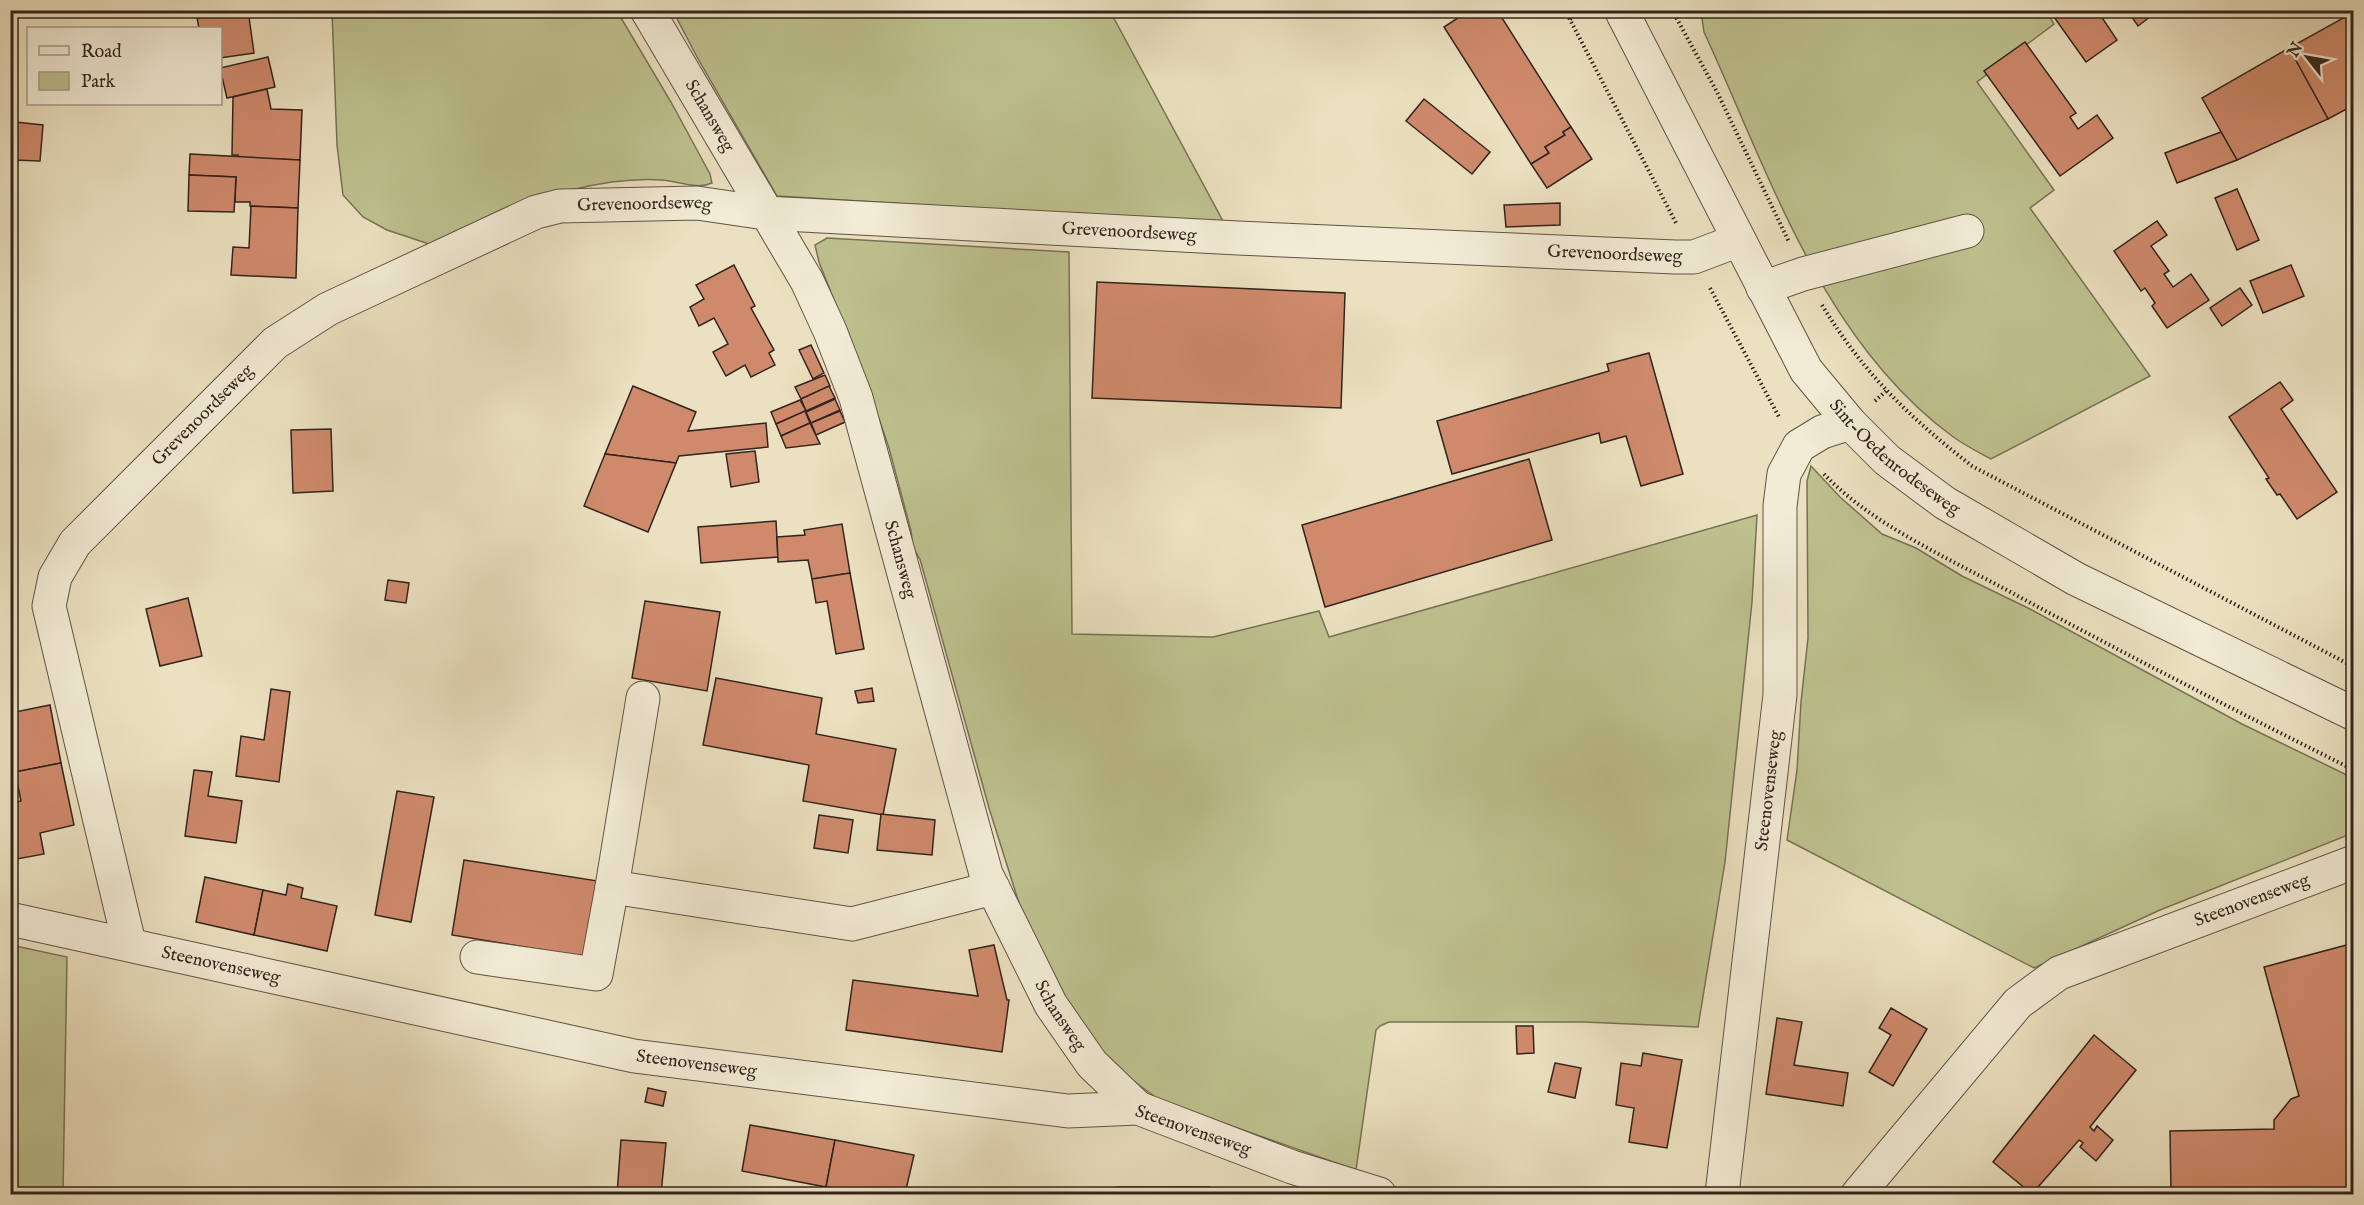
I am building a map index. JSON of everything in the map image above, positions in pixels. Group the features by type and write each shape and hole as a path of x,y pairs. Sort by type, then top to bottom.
{"street":[{"name":"Schansweg","path":"647,10 807,281 830,331 856,398 986,874 1051,1005 1092,1065 1138,1108"},
{"name":"Sint-Oedenrodeseweg","path":"1622,10 1806,370 1850,423 1887,460 1945,503 2076,579 2354,714"},
{"name":"Grevenoordseweg","path":"129,944 49,606 55,577 75,543 275,343 328,309 536,212 560,206 697,203 765,213 1675,257 1694,257 1739,240"},
{"path":"1763,288 1803,274 1967,231"},
{"name":"Steenovenseweg","path":"1722,1194 1780,695 1780,506 1784,474 1799,446 1822,432 1850,423"},
{"path":"477,957 596,974 643,698"},
{"name":"Steenovenseweg","path":"1858,1194 2018,1003 2059,973 2354,862"},
{"path":"612,887 852,924 993,888"},
{"name":"Steenovenseweg","path":"10,919 634,1056 1068,1111 1138,1108 1304,1184 1379,1194"}],"path":[{"path":"1565,10 1570,19 1583,10"},
{"path":"1672,10 1717,92 1803,274 1841,336 1886,391 1928,431 1972,466 2354,667"}],"green space":[{"path":"332,11 617,11 671,102 710,174 712,183 700,186 661,180 627,180 571,190 438,247 387,230 363,217 343,195 337,145"},
{"path":"673,11 1110,11 1224,223 777,196"},
{"path":"1701,11 2046,11 2054,24 1977,82 2054,190 2030,208 2150,376 1991,459 1952,436 1907,397 1868,352 1834,303 1804,251 1777,196 1704,32"},
{"path":"827,238 1069,252 1072,634 1213,637 1319,611 1329,637 1757,515 1752,602 1725,862 1698,1027 1584,1022 1389,1022 1376,1030 1356,1170 1161,1101 1128,1077 1080,1032 1036,957 989,808 920,559 913,548 911,531 889,448 866,381 819,262 815,245"},
{"path":"1811,466 1840,497 1882,534 1916,548 1962,576 2030,609 2242,724 2353,778 2353,833 2160,910 2034,968 1787,840 1797,770 1808,638 1807,481"},
{"path":"11,945 67,957 63,1194 11,1194"}],"building":[{"path":"205,10 248,10 254,53 222,58 222,27 199,27 197,18 206,17"},
{"path":"1470,10 1497,10 1571,127 1563,132 1565,135 1545,147 1549,153 1531,164 1444,27"},
{"path":"2049,10 2097,10 2117,40 2086,62"},
{"path":"2127,10 2159,10 2138,26"},
{"path":"2354,12 2354,105 2328,119 2289,48"},
{"path":"2025,42 2076,113 2070,117 2078,129 2097,115 2113,138 2060,176 1984,71"},
{"path":"2289,48 2328,119 2237,160 2202,98"},
{"path":"268,57 275,87 227,98 222,68"},
{"path":"267,89 271,109 302,110 300,160 238,158 238,155 232,155 233,97"},
{"path":"1424,99 1490,152 1472,174 1406,121"},
{"path":"15,122 43,125 40,161 13,160"},
{"path":"1571,127 1592,159 1547,188 1531,164 1549,153 1545,147 1565,135 1563,132"},
{"path":"2221,132 2237,160 2177,183 2165,153"},
{"path":"190,154 300,160 298,208 250,206 250,202 235,202 236,177 189,175"},
{"path":"189,175 236,177 234,212 188,211"},
{"path":"2237,189 2259,240 2237,250 2215,198"},
{"path":"1560,203 1560,225 1506,227 1504,205"},
{"path":"251,206 298,208 296,278 231,275 233,247 249,248"},
{"path":"2157,221 2167,235 2151,246 2169,271 2164,274 2173,287 2191,274 2209,300 2167,328 2152,306 2155,303 2145,288 2141,291 2114,251"},
{"path":"734,265 755,306 751,308 774,350 769,353 775,365 751,377 745,365 726,376 713,352 728,344 714,318 699,326 690,307 704,299 696,285"},
{"path":"2291,265 2304,296 2263,313 2250,281"},
{"path":"1097,282 1345,293 1341,408 1092,398"},
{"path":"2240,288 2252,305 2222,326 2210,308"},
{"path":"811,345 824,373 813,379 799,350"},
{"path":"1649,353 1683,474 1641,486 1626,436 1601,443 1599,433 1452,474 1437,421 1609,371 1607,364"},
{"path":"825,375 830,386 801,399 795,387"},
{"path":"2280,382 2293,400 2281,409 2337,492 2297,519 2280,494 2277,495 2266,479 2269,478 2229,417"},
{"path":"633,386 696,412 688,431 766,423 768,447 679,456 676,463 605,454"},
{"path":"829,386 835,398 806,411 801,399"},
{"path":"835,399 840,410 811,423 806,412"},
{"path":"800,400 806,411 776,424 771,412"},
{"path":"805,411 810,423 781,436 776,424"},
{"path":"840,411 845,422 816,435 811,423"},
{"path":"810,423 820,444 786,448 781,436"},
{"path":"331,429 333,491 293,493 291,430"},
{"path":"755,451 759,482 731,487 726,454"},
{"path":"605,454 676,463 648,532 584,506"},
{"path":"1529,459 1552,540 1325,607 1302,525"},
{"path":"776,521 778,557 701,563 698,527"},
{"path":"842,524 850,573 812,579 808,560 778,562 777,537 805,535 804,530"},
{"path":"850,573 864,649 836,654 827,601 816,603 812,579"},
{"path":"388,580 409,583 406,603 385,600"},
{"path":"188,598 202,656 160,666 146,609"},
{"path":"645,601 720,612 707,691 632,678"},
{"path":"716,678 822,698 816,734 896,749 883,815 803,801 809,765 703,745"},
{"path":"872,688 874,701 858,703 855,691"},
{"path":"271,689 290,692 279,782 236,776 241,736 264,740"},
{"path":"50,705 61,763 10,773 10,713"},
{"path":"61,763 74,825 40,833 44,854 17,859 10,826 10,803 21,801 15,772"},
{"path":"194,770 212,772 208,796 242,801 236,843 185,836"},
{"path":"397,791 434,797 411,922 375,915"},
{"path":"881,814 935,820 932,855 877,850"},
{"path":"819,815 853,820 848,853 814,848"},
{"path":"464,860 598,881 586,957 452,935"},
{"path":"205,877 263,890 254,935 196,922"},
{"path":"288,884 303,888 301,898 337,906 327,951 254,935 263,890 286,895"},
{"path":"2354,943 2354,1194 2171,1194 2170,1131 2274,1129 2274,1120 2291,1099 2299,1096 2264,967"},
{"path":"994,945 1007,1000 1009,1000 1002,1052 846,1030 853,980 978,996 969,950"},
{"path":"1891,1008 1927,1029 1893,1086 1869,1072 1891,1035 1879,1028"},
{"path":"1777,1018 1802,1022 1794,1065 1848,1073 1843,1106 1766,1094"},
{"path":"1516,1026 1533,1026 1534,1053 1517,1054"},
{"path":"2094,1035 2136,1070 2090,1127 2094,1131 2097,1126 2113,1140 2096,1161 2080,1147 2083,1143 2079,1140 2032,1194 1993,1162"},
{"path":"1643,1053 1682,1060 1667,1148 1629,1142 1634,1108 1616,1105 1621,1063 1641,1066"},
{"path":"1555,1063 1581,1068 1575,1098 1548,1092"},
{"path":"648,1088 666,1092 663,1106 645,1102"},
{"path":"750,1125 835,1140 826,1187 742,1171"},
{"path":"621,1140 666,1143 661,1194 617,1194"},
{"path":"835,1140 914,1155 905,1194 867,1194 826,1187"},
{"path":"1117,1187 1209,1187 1209,1194 1117,1194"},
{"path":"1910,1192 1937,1192 1937,1194 1910,1194"}]}
